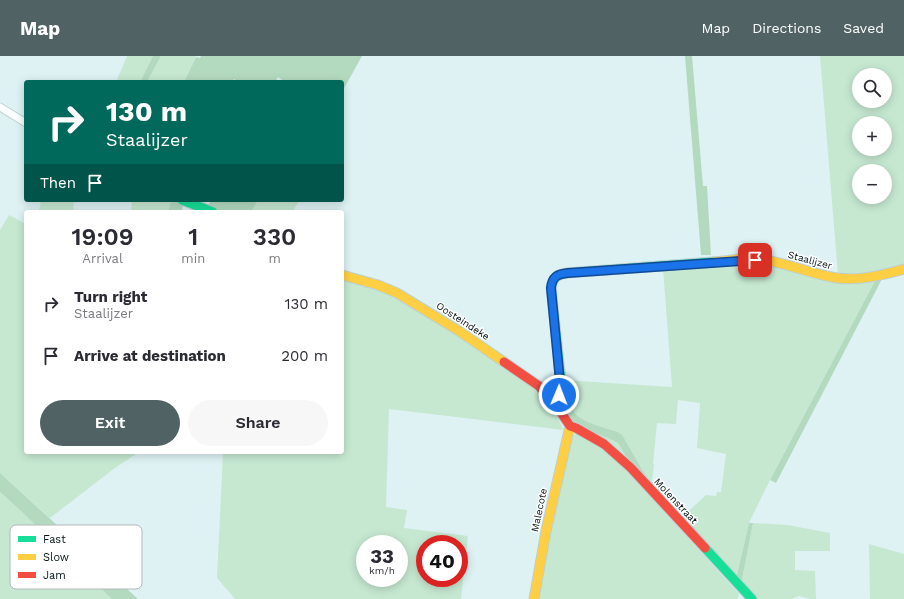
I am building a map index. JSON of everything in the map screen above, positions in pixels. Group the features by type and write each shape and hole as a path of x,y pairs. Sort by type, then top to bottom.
{"street":[{"path":"0,107 24,122"},
{"path":"187,202 208,210"},
{"name":"Staalijzer","path":"558,408 560,382 551,288 553,280 559,274 755,260 771,261 838,278 860,278 904,269"},
{"name":"Oosteindeke","path":"344,276 378,285 397,293 459,331 539,386 573,427"},
{"name":"Malecote","path":"534,599 546,531 573,427"},
{"name":"Molenstraat","path":"573,427 604,444 631,468 752,599"}],"green space":[{"path":"127,56 153,56 141,80 117,80"},
{"path":"153,56 161,56 148,80 141,80"},
{"path":"161,56 196,57 185,80 148,80"},
{"path":"201,56 362,56 344,88 344,80 282,80 278,77 276,80 185,80 196,57 200,58"},
{"path":"685,56 692,56 703,186 707,186 711,255 701,255"},
{"path":"820,56 904,56 904,267 884,271 838,275"},
{"path":"41,202 74,202 73,210 39,210"},
{"path":"132,202 171,202 169,210 131,210"},
{"path":"171,202 183,204 182,210 169,210"},
{"path":"210,202 257,202 252,210 216,210 208,206"},
{"path":"257,202 299,202 293,210 252,210"},
{"path":"9,215 24,223 24,454 136,454 115,468 50,518 0,473 0,230"},
{"path":"756,264 876,279 770,480 749,523 737,575 687,519 684,520 681,518 706,495 716,496 717,492 721,492 726,454 697,448 700,403 678,400 676,424 657,423 654,465 651,482 618,432 588,422 576,415 571,406 576,397 564,385 563,380 672,387 663,269"},
{"path":"876,279 882,279 776,483 770,480"},
{"path":"344,280 392,295 448,329 536,389 555,413 563,430 389,409 386,507 407,510 404,528 460,535 416,535 416,587 462,587 461,599 235,599 217,578 223,454 344,454"},
{"path":"567,384 577,393 571,406 576,415 588,422 618,432 622,435 647,478 651,482 658,483 662,494 660,495 643,477 627,458 618,443 584,429 575,424 568,417 562,407 561,394 554,393 550,388 551,385"},
{"path":"584,429 618,443 627,458 643,477"},
{"path":"576,434 601,446 620,463 739,594 738,599 538,599 549,533 572,436"},
{"path":"0,473 57,525 35,525 0,492"},
{"path":"0,492 35,525 10,525 10,589 102,589 112,599 0,599"},
{"path":"686,518 737,575 749,523 753,523 741,585 684,520"},
{"path":"753,523 788,525 830,533 830,551 795,551 795,570 815,571 816,599 799,596 792,599 755,599 741,585"},
{"path":"869,544 904,554 904,599 870,599"},
{"path":"102,589 127,589 138,599 112,599"}],"traffic: fast":[{"path":"187,202 208,210"},
{"path":"558,408 561,382 551,288 556,277 567,273 713,262"},
{"path":"705,548 752,599"}],"traffic: slow":[{"path":"713,262 746,259 766,260 816,274 845,279 871,277 904,269"},
{"path":"344,276 378,285 397,293 459,331 504,362"},
{"path":"534,599 546,531 570,426"}],"traffic: jam":[{"path":"504,362 539,386 558,408 570,426 604,444 631,468 705,548"}],"route":[{"path":"559,395 560,382 551,288 553,280 559,274 755,260"}]}
